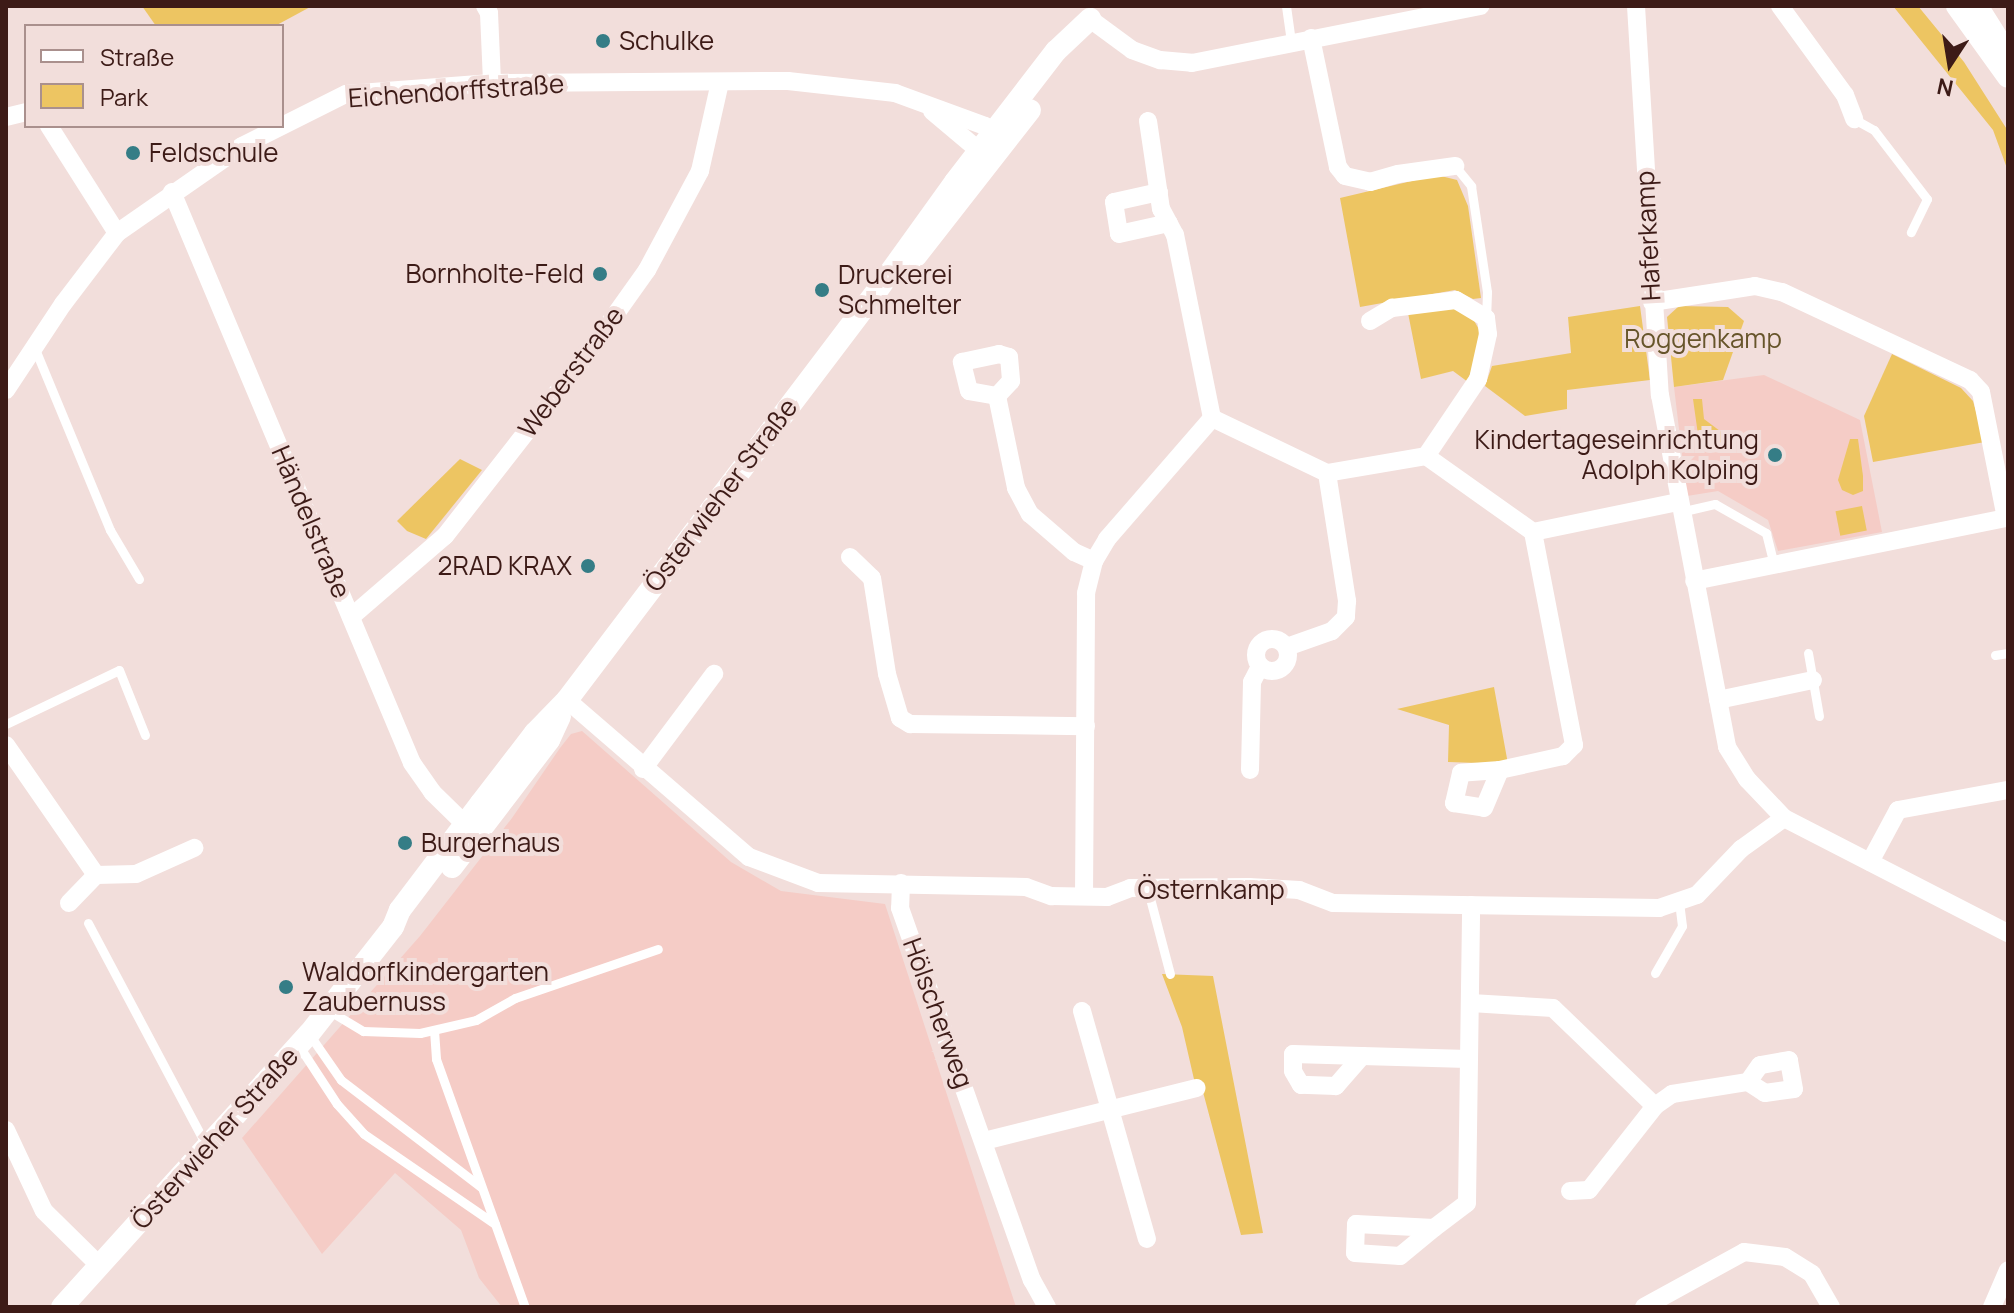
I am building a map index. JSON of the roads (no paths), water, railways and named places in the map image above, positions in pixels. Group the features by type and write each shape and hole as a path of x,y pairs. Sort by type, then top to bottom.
{"street":[{"path":"485,6 489,13 492,83"},
{"path":"1095,12 1132,50 1160,60 1192,63 1480,6"},
{"name":"Haferkamp","path":"1636,6 1660,395 1727,747 1747,779 1784,818 2008,933"},
{"path":"1780,6 1845,95 1854,119"},
{"path":"1975,10 2008,55"},
{"path":"1975,10 2008,77"},
{"name":"Österwieher Straße","path":"62,1307 304,1040 393,927 421,906 471,830 549,740 567,700 876,292 907,267 1000,137 1076,46 1095,12"},
{"path":"1311,38 1338,167 1345,176 1370,182 1398,174 1455,166"},
{"name":"Eichendorffstraße","path":"284,125 346,94 492,83 788,81 895,93 1000,137"},
{"name":"Weberstraße","path":"351,617 445,536 588,353 647,270 700,171 720,82"},
{"name":"Eichendorffstraße","path":"927,106 986,156"},
{"path":"1148,121 1159,192 1175,235 1212,418"},
{"path":"50,128 117,233"},
{"name":"Eichendorffstraße","path":"6,390 117,233 242,146 278,128"},
{"name":"Händelstraße","path":"172,192 412,763 432,792 471,830"},
{"path":"1159,192 1114,202 1119,234 1169,223"},
{"path":"1652,302 1755,286 1782,292 1970,380 1981,392 2007,519 1694,581"},
{"path":"1370,321 1392,308 1456,300 1486,318 1488,334 1478,379 1426,456"},
{"path":"997,396 1016,488 1030,514 1074,552 1094,561"},
{"path":"1212,418 1327,473 1426,456 1533,532 1574,745 1563,756 1500,770"},
{"path":"1084,896 1086,593 1094,561 1107,539 1212,418"},
{"path":"1250,770 1252,682 1260,666 1256,653 1263,642 1276,639 1287,647 1332,631 1346,617 1347,601 1327,473"},
{"path":"1533,532 1679,507"},
{"path":"850,557 872,578 887,674 900,718 910,724 1086,726"},
{"path":"643,769 714,674"},
{"path":"1718,700 1813,680"},
{"name":"Östernkamp","path":"567,700 643,769 749,857 785,874 818,883 1026,887 1051,896 1107,897 1130,888 1249,887 1299,890 1333,903 1659,908 1697,895 1741,849 1784,818"},
{"path":"6,745 96,875"},
{"path":"1870,862 1898,810 2008,790"},
{"path":"69,903 96,875 136,874 194,848"},
{"name":"Hölscherweg","path":"901,883 900,908 1032,1280 1047,1307"},
{"path":"1434,1228 1467,1203 1471,905"},
{"path":"1471,1003 1553,1008 1655,1106"},
{"path":"1082,1011 1147,1239"},
{"path":"1362,1056 1468,1059"},
{"path":"1570,1191 1589,1190 1655,1106 1672,1094 1748,1082"},
{"path":"984,1141 1196,1088"},
{"path":"6,1130 44,1211 99,1265"},
{"path":"1644,1307 1744,1252 1785,1257 1799,1265 1812,1274 1831,1307"},
{"path":"1992,1307 2008,1270"}],"lane":[{"path":"1286,6 1291,41"},
{"path":"1854,119 1874,130 1927,199 1911,232"},
{"path":"1455,166 1471,186 1487,292 1486,318"},
{"path":"34,347 110,530 139,579"},
{"path":"1679,507 1715,504 1766,533 1774,565"},
{"path":"1808,653 1819,716"},
{"path":"1995,655 2008,653"},
{"path":"6,724 119,670 145,735"},
{"path":"1147,887 1170,974"},
{"path":"1655,973 1682,926 1679,902"},
{"path":"88,923 207,1147"},
{"path":"328,1010 363,1031 390,1034 434,1030 476,1020 515,998 658,949"},
{"path":"434,1030 436,1059 525,1307"},
{"path":"304,1040 341,1080 481,1187"},
{"path":"304,1040 337,1104 364,1134 495,1224"}],"place":[{"name":"Schulke","path":"603,41"},
{"name":"Feldschule","path":"133,153"},
{"name":"Bornholte-Feld","path":"600,274"},
{"name":"Druckerei Schmelter","path":"822,290"},
{"name":"Kindertageseinrichtung Adolph Kolping","path":"1775,455"},
{"name":"2RAD KRAX","path":"588,566"},
{"name":"Burgerhaus","path":"405,843"},
{"name":"Waldorfkindergarten Zaubernuss","path":"286,987"}],"park label":[{"name":"Roggenkamp","path":"1703,339"}]}
